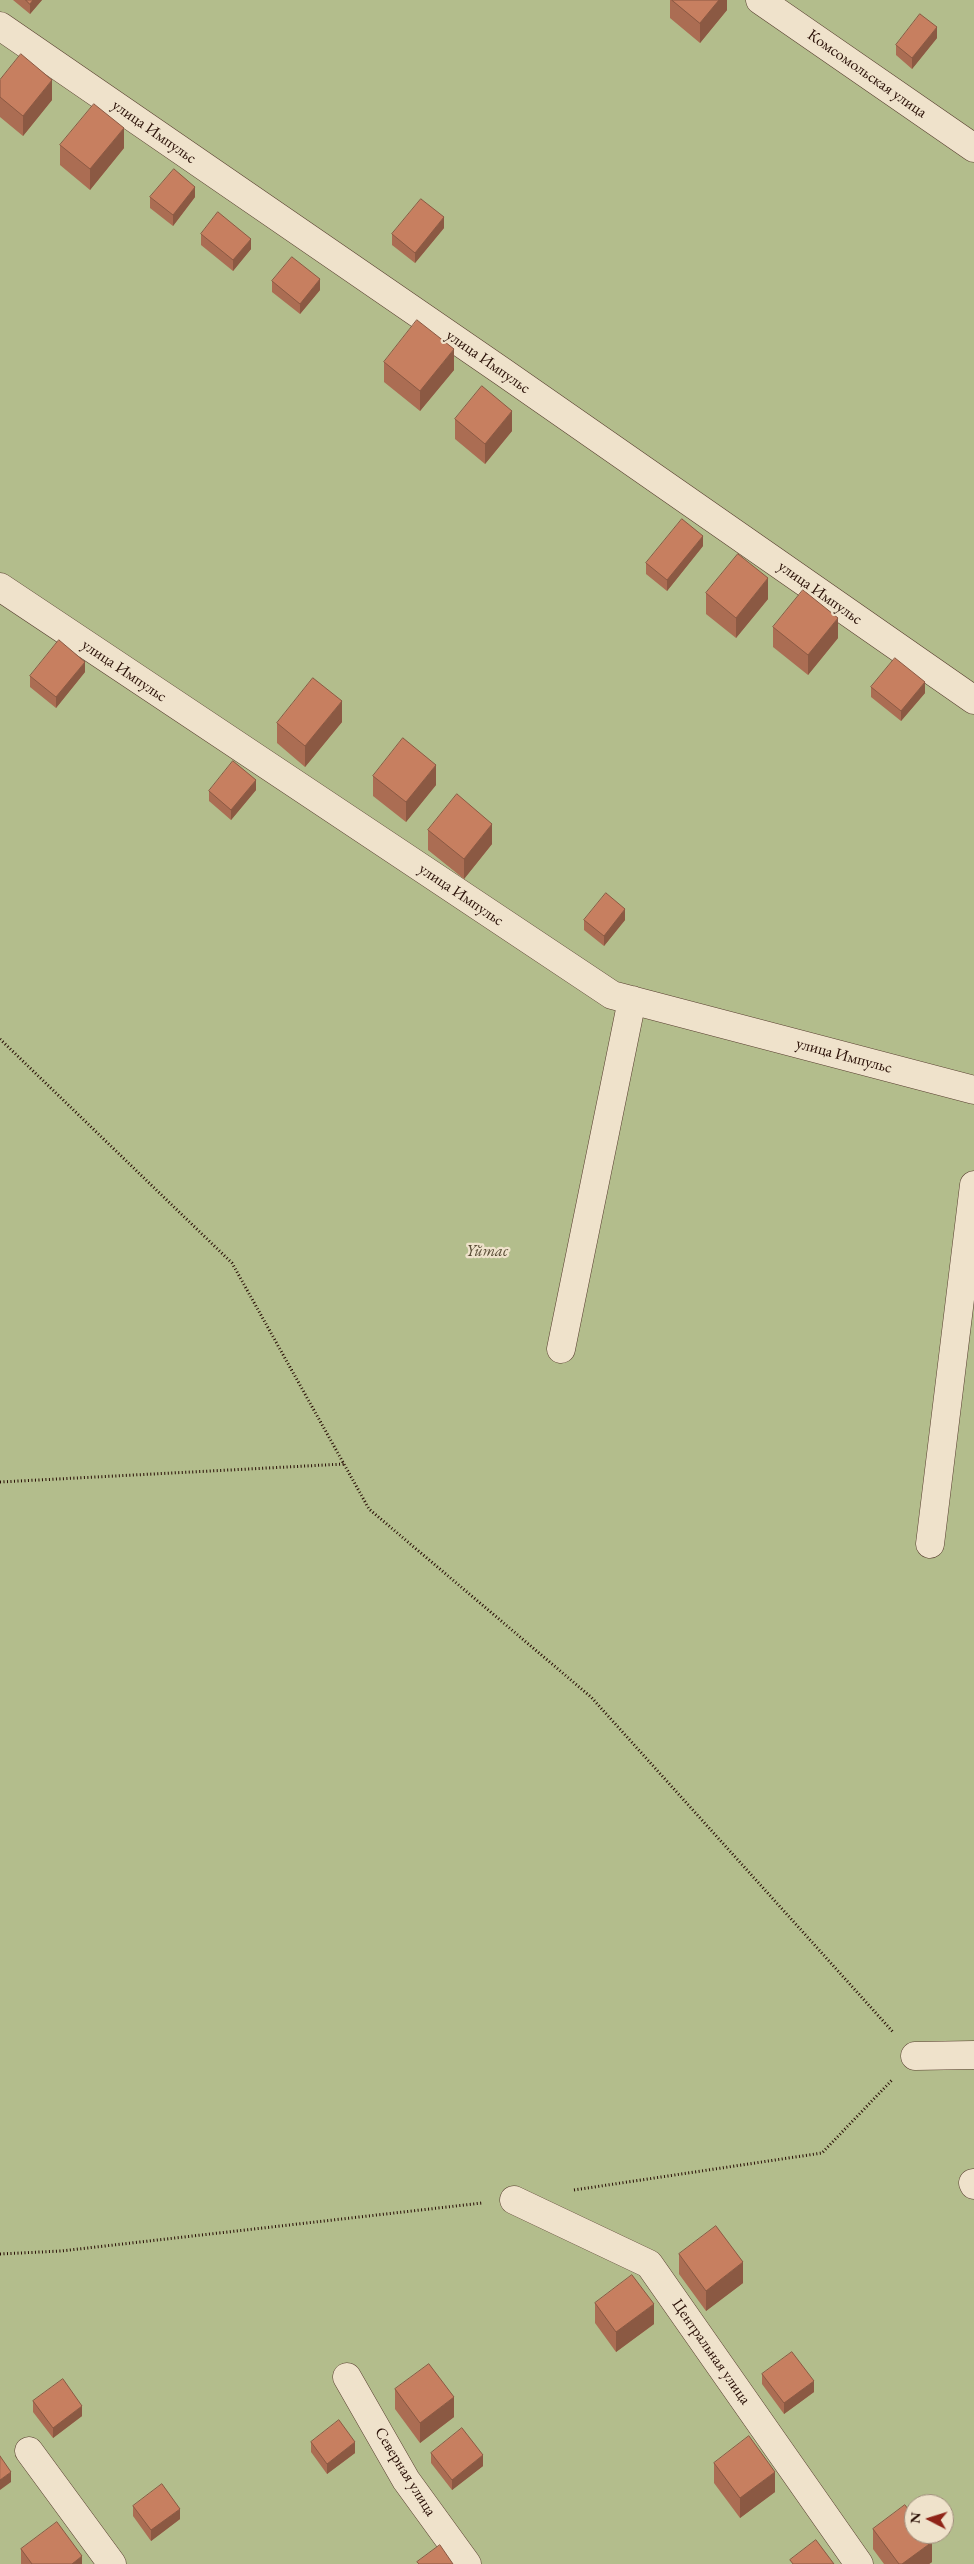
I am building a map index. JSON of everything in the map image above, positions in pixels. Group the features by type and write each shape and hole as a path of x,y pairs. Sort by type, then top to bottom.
{"street":[{"name":"Комсомольская улица","path":"760,0 974,148"},
{"name":"улица Импульс","path":"0,26 495,366 974,700"},
{"name":"улица Импульс","path":"0,587 612,995 974,1090"},
{"path":"561,1348 632,1000"},
{"path":"930,1544 974,1185"},
{"path":"915,2056 974,2055"},
{"name":"Центральная улица","path":"514,2200 650,2264 859,2564"},
{"name":"Северная улица","path":"347,2377 406,2480 467,2564"},
{"path":"28,2451 112,2564"}],"path":[{"path":"0,1039 232,1264 369,1510 592,1697 915,2056 822,2153 571,2191"},
{"path":"0,1482 344,1464"},
{"path":"0,2254 61,2251 514,2200"}],"green space":[{"name":"Үйтас","path":"0,0 974,0 974,2564 0,2564"}],"building":[{"path":"672,0 719,0 700,23"},
{"path":"920,14 937,27 912,58 896,45"},
{"path":"21,54 52,80 23,116 0,97 0,80"},
{"path":"94,104 124,128 90,169 60,145"},
{"path":"174,169 195,187 173,215 150,197"},
{"path":"421,199 444,217 415,253 392,234"},
{"path":"218,212 251,239 233,260 201,234"},
{"path":"292,257 320,279 300,304 272,281"},
{"path":"417,320 454,349 420,391 384,362"},
{"path":"482,386 512,411 485,444 455,419"},
{"path":"682,519 703,536 667,580 646,563"},
{"path":"738,554 768,578 736,618 706,593"},
{"path":"803,590 838,618 808,655 773,627"},
{"path":"59,640 85,662 56,697 30,676"},
{"path":"895,658 925,682 901,711 871,687"},
{"path":"313,678 342,701 305,746 277,723"},
{"path":"403,738 436,765 406,802 373,776"},
{"path":"233,761 256,780 231,810 209,791"},
{"path":"457,794 492,824 464,859 428,830"},
{"path":"606,893 625,909 604,936 584,920"},
{"path":"716,2226 743,2262 706,2291 679,2254"},
{"path":"632,2275 654,2304 616,2332 595,2303"},
{"path":"792,2352 814,2381 784,2403 762,2374"},
{"path":"429,2364 454,2397 420,2423 395,2389"},
{"path":"63,2379 82,2406 53,2428 33,2401"},
{"path":"339,2420 355,2442 327,2464 311,2442"},
{"path":"462,2428 483,2455 452,2480 431,2453"},
{"path":"749,2436 775,2472 740,2498 714,2463"},
{"path":"0,2456 11,2472 0,2480"},
{"path":"162,2484 180,2509 151,2530 133,2506"},
{"path":"904,2506 904,2544 929,2544 902,2564 899,2564 873,2529"},
{"path":"57,2522 82,2556 72,2564 32,2564 21,2549"},
{"path":"816,2540 834,2564 793,2564 790,2560"},
{"path":"440,2545 453,2564 419,2564 417,2562"}]}
